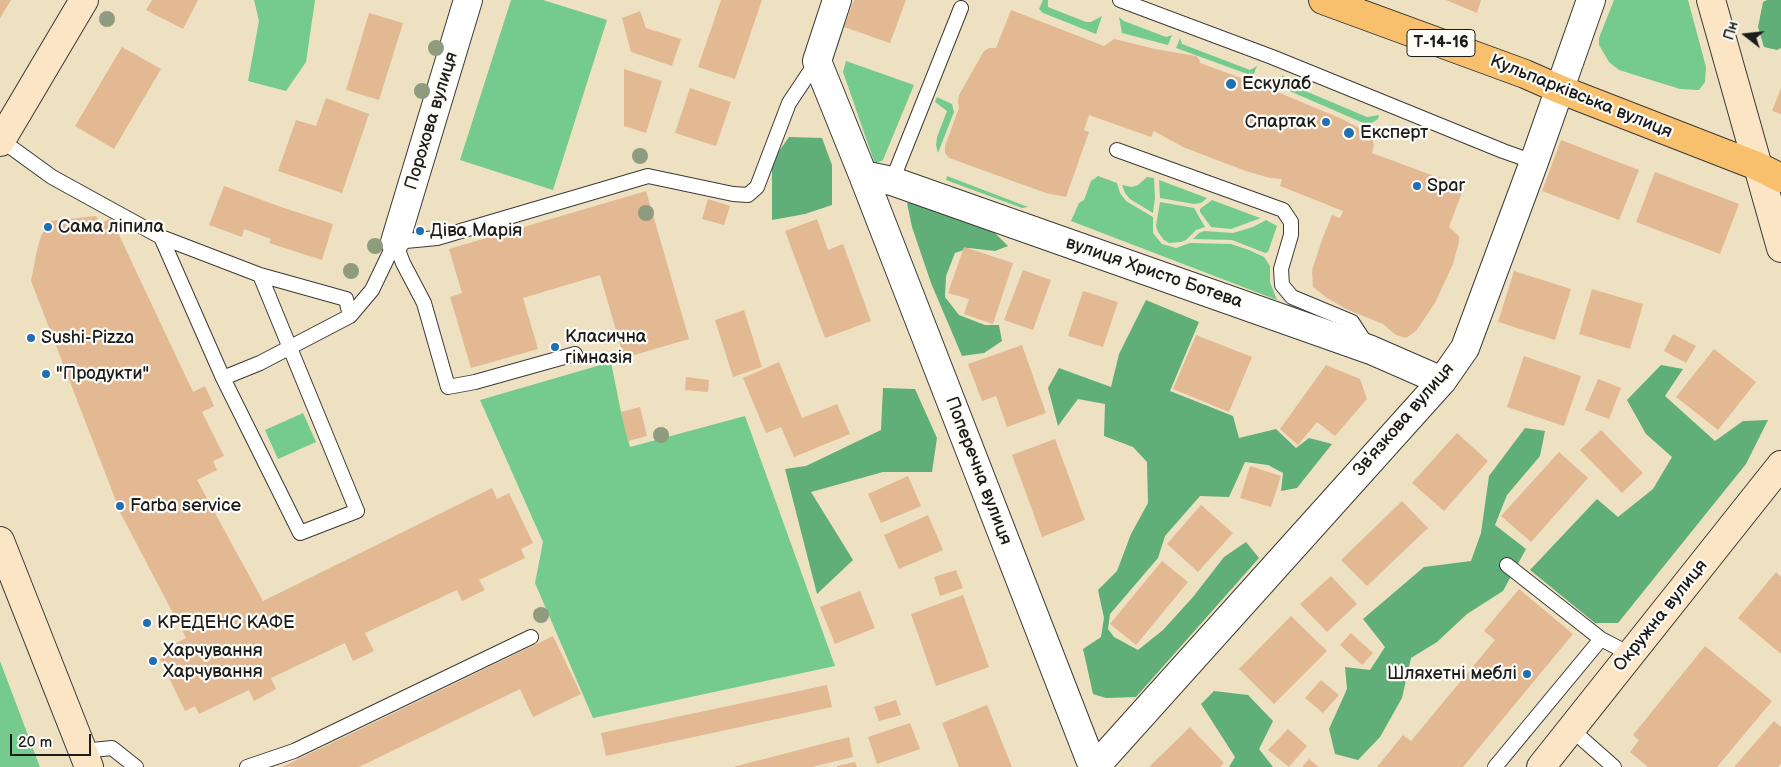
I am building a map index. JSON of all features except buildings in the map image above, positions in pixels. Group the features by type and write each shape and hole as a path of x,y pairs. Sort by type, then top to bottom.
{"main road":[{"path":"1,141 84,0"},
{"name":"Кульпарківська вулиця","path":"1323,0 1525,74 1757,166 1781,178"},
{"path":"1711,0 1781,248"},
{"name":"Окружна вулиця","path":"1540,767 1781,465"},
{"path":"0,541 86,759"}],"street":[{"name":"Порохова вулиця","path":"395,242 468,0"},
{"path":"817,61 837,0"},
{"name":"Звʼязкова вулиця","path":"1094,767 1442,381 1464,348 1534,162 1591,0"},
{"name":"Поперечна вулиця","path":"817,61 864,175 1094,767"},
{"name":"вулиця Христо Ботева","path":"864,175 892,181 1371,350 1442,381"}],"lane":[{"path":"1120,0 1272,57 1534,162"},
{"path":"892,181 960,8"},
{"path":"395,242 437,238 648,176 733,194 748,195 757,187 789,103 817,61"},
{"path":"1,141 52,177 161,237 260,275 346,299 350,316"},
{"path":"1117,150 1283,210 1291,222 1291,235 1281,269 1282,285 1292,297 1352,322 1371,350"},
{"path":"161,237 223,378 300,534 357,511 260,275"},
{"path":"223,378 260,363 350,316 372,290 395,242"},
{"path":"395,242 403,263 424,302 448,387 475,382 575,354"},
{"path":"1507,565 1601,638 1630,654"},
{"path":"247,767 294,751 531,637"},
{"path":"1495,767 1601,638"},
{"path":"1571,729 1614,767"},
{"path":"86,759 112,748 136,767"}],"green space":[{"path":"254,0 315,0 306,62 286,91 248,81 259,21"},
{"path":"511,0 543,0 607,20 553,190 460,160"},
{"path":"1043,0 1048,0 1048,7 1086,22 1091,22 1102,16 1096,34 1043,13 1039,9"},
{"path":"1614,0 1688,0 1706,67 1705,82 1699,90 1680,89 1619,70 1609,62 1599,45 1599,38"},
{"path":"1767,0 1781,0 1781,48 1777,50 1764,47 1758,27 1763,2"},
{"path":"1119,17 1124,21 1166,37 1172,35 1168,45 1122,33"},
{"path":"1180,38 1182,44 1250,70 1257,66 1253,76 1176,48"},
{"path":"846,61 914,85 883,160 875,164 843,72"},
{"path":"1283,74 1284,82 1367,117 1379,115 1378,119 1368,125 1278,86"},
{"path":"937,97 952,104 954,112 938,153 937,137 947,111 935,102"},
{"path":"789,137 822,138 832,165 832,205 805,214 772,220 772,161"},
{"path":"947,176 1028,207 1022,208 946,180"},
{"path":"1098,176 1117,183 1120,193 1126,201 1153,217 1153,233 1162,244 1176,248 1190,243 1231,244 1264,257 1270,266 1270,282 1277,300 1071,221 1079,203 1084,200 1091,181"},
{"path":"1147,177 1154,178 1155,198 1153,213 1130,199 1122,185 1132,187 1138,185"},
{"path":"1159,180 1207,198 1201,203 1194,204 1160,198"},
{"path":"1212,200 1261,218 1231,229 1211,227 1200,212 1200,209"},
{"path":"929,201 993,231 1008,246 995,251 969,248 955,253 946,276 945,297 959,315 985,325 999,325 1002,341 984,353 962,356 931,283 912,227 907,203"},
{"path":"1160,202 1194,208 1205,227 1196,230 1186,240 1169,243 1164,240 1156,226"},
{"path":"1266,220 1277,226 1268,252 1265,253 1232,240 1193,239 1204,231 1233,233 1253,227"},
{"path":"1146,300 1199,322 1170,391 1233,416 1239,438 1276,429 1296,448 1309,438 1332,444 1297,488 1281,491 1283,473 1268,465 1245,462 1229,497 1200,496 1165,536 1158,558 1110,614 1108,629 1114,637 1138,650 1163,630 1193,597 1224,557 1246,542 1259,558 1136,697 1106,698 1093,694 1083,649 1101,637 1104,618 1098,590 1117,571 1131,534 1148,503 1147,462 1133,447 1104,436 1105,404 1078,399 1058,426 1048,388 1059,368 1111,387 1119,354"},
{"path":"611,362 630,447 745,416 835,666 593,718 535,583 543,542 480,400"},
{"path":"1661,365 1683,369 1665,396 1715,441 1743,421 1768,420 1746,464 1618,623 1595,623 1530,570 1597,499 1618,517 1653,489 1672,457 1646,434 1627,400"},
{"path":"883,388 915,389 937,438 932,472 883,472 811,492 853,560 817,594 785,469 806,466 881,430"},
{"path":"303,413 316,442 278,459 265,430"},
{"path":"1525,428 1545,431 1540,456 1507,495 1495,525 1526,549 1503,591 1467,614 1437,642 1411,658 1402,698 1380,737 1358,760 1335,754 1329,729 1347,689 1345,667 1370,670 1385,647 1363,619 1424,567 1471,561 1481,533 1489,476"},
{"path":"0,661 40,767 0,767"},
{"path":"1214,691 1248,695 1273,721 1259,749 1273,767 1229,767 1235,757 1201,704"}],"place":[{"name":"Ескулаб","path":"1231,84"},
{"name":"Спартак","path":"1326,122"},
{"name":"Експерт","path":"1349,133"},
{"name":"Spar","path":"1417,186"},
{"name":"Сама ліпила","path":"48,227"},
{"name":"Діва Марія","path":"420,231"},
{"name":"Sushi-Pizza","path":"31,338"},
{"name":"Класична гімназія","path":"555,347"},
{"name":"\"Продукти\"","path":"46,374"},
{"name":"Farba service","path":"120,506"},
{"name":"КРЕДЕНС КАФЕ","path":"147,623"},
{"name":"Харчування Харчування","path":"153,661"},
{"name":"Шляхетні меблі","path":"1527,674"}]}
